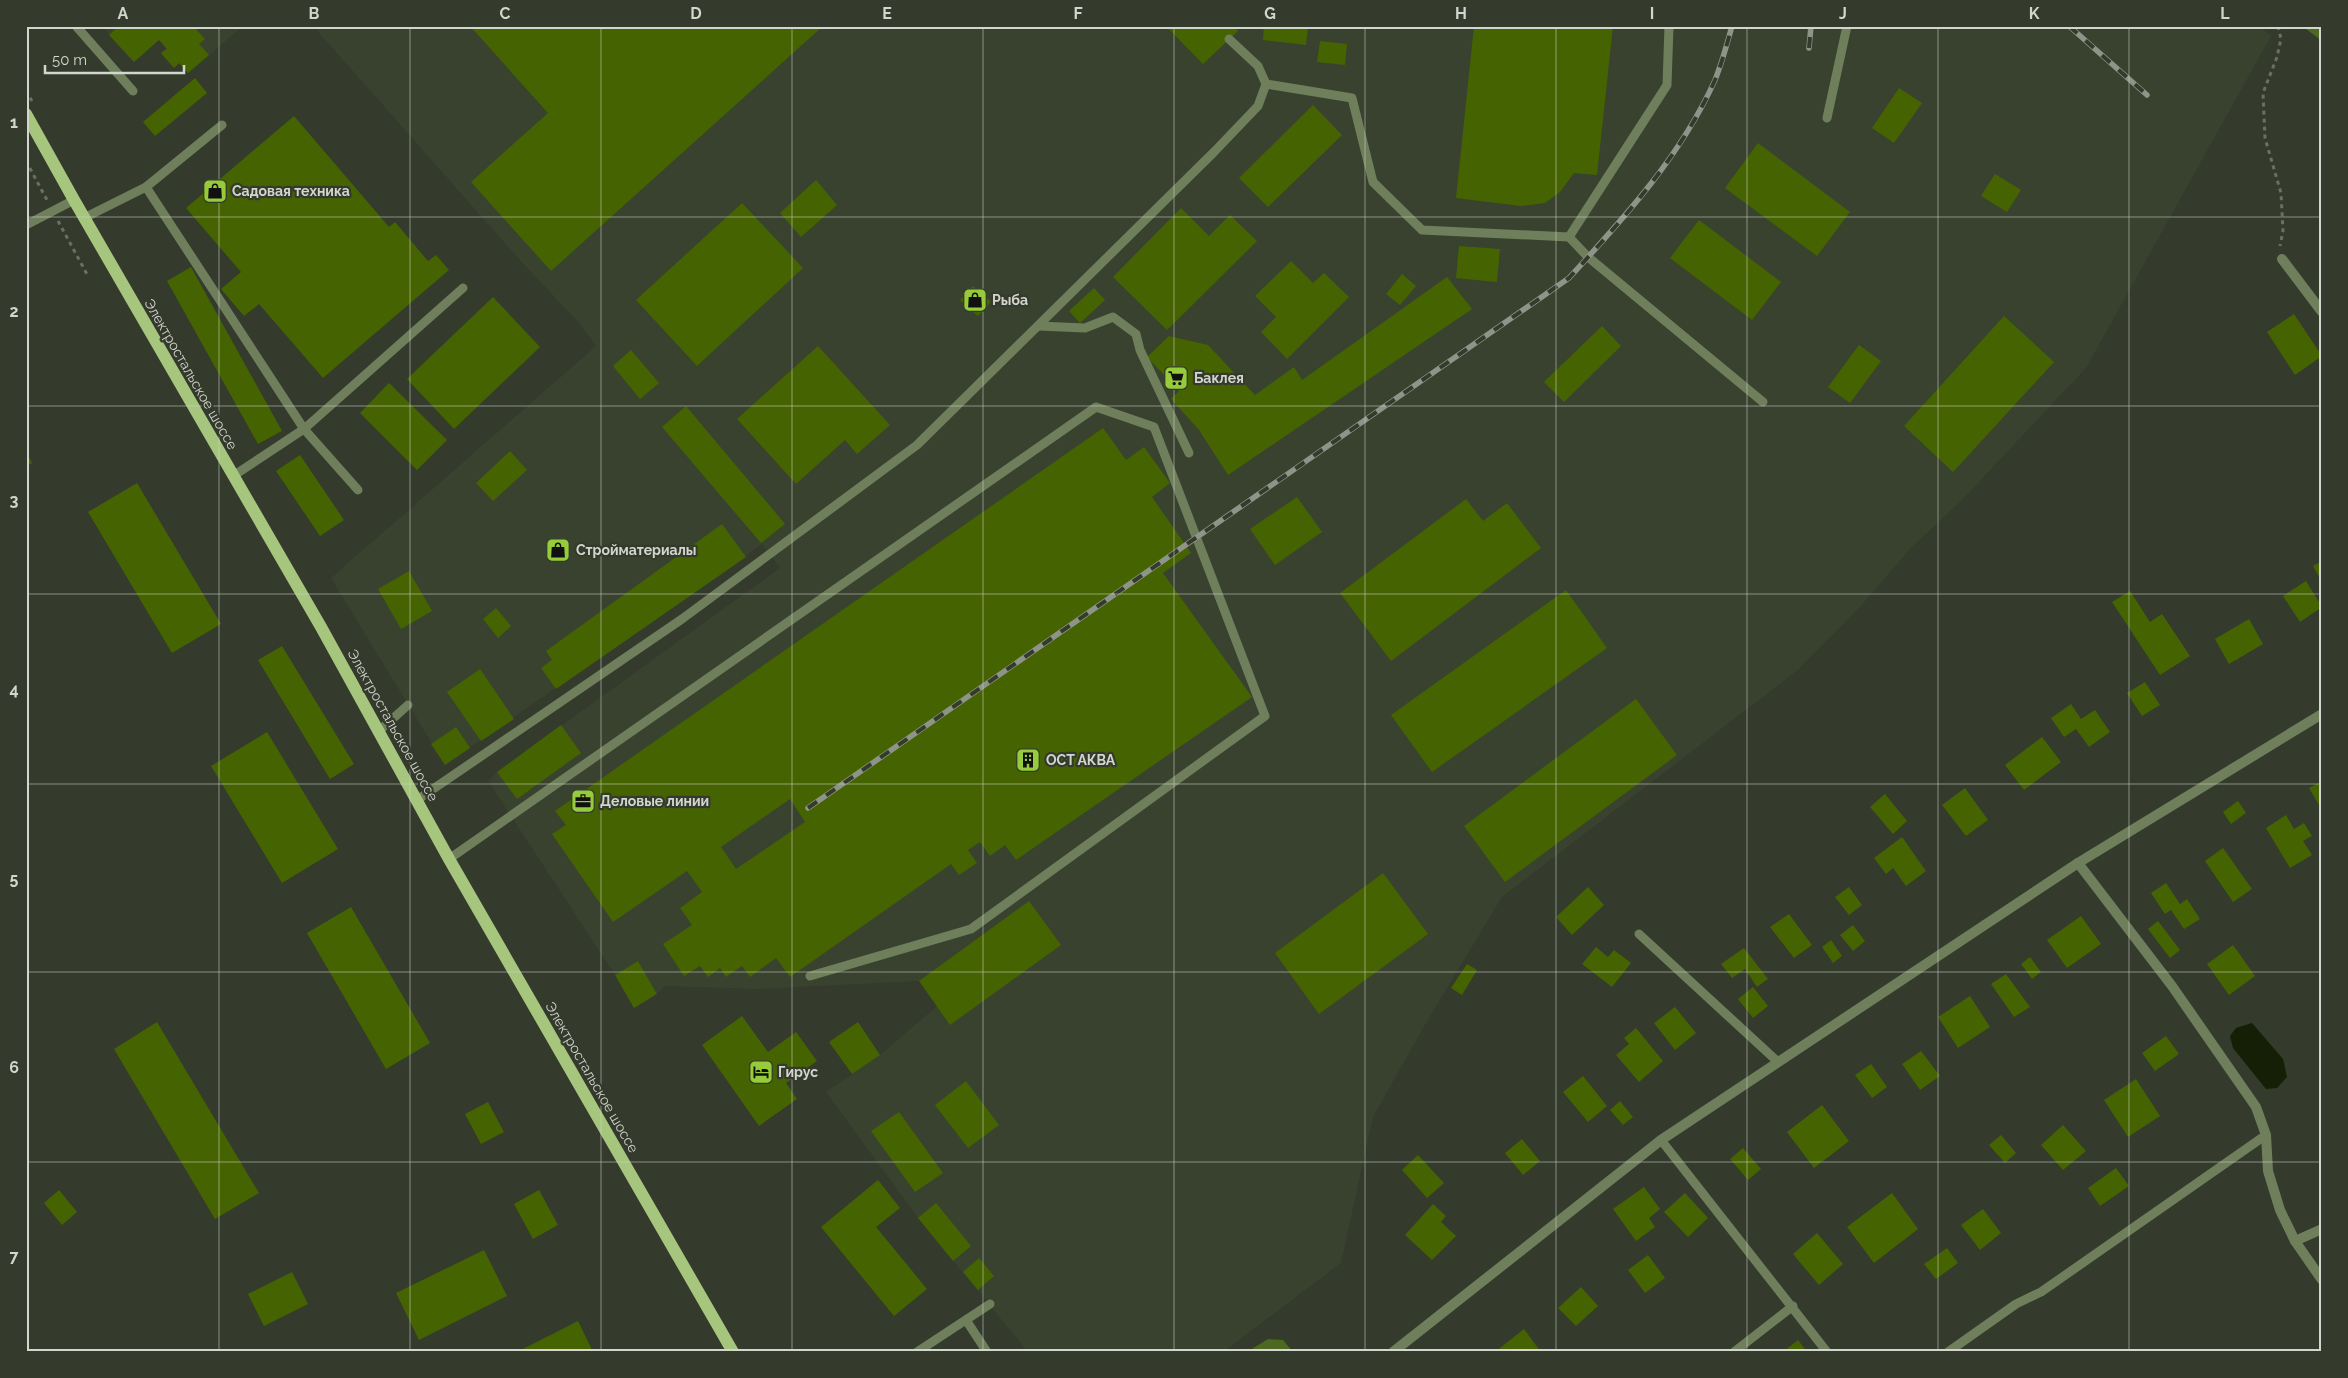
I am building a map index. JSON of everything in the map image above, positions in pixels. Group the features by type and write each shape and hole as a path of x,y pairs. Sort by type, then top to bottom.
{"main road":[{"name":"Электростальское шоссе","path":"26,114 379,731 449,859 733,1352"}],"street":[{"path":"2282,259 2322,312"},
{"path":"1393,1352 1661,1140 2078,863 2322,714"},
{"path":"2078,863 2172,986 2256,1107 2266,1135 2268,1171 2280,1210 2295,1241 2322,1280"},
{"path":"2295,1241 2322,1229"}],"lane":[{"path":"76,26 133,91"},
{"path":"1568,237 1667,84 1670,26"},
{"path":"1826,118 1846,26"},
{"path":"417,800 682,619 917,445 1221,146 1258,106 1266,84 1258,66 1229,39"},
{"path":"1266,84 1352,98 1374,182 1422,230 1568,237 1588,257 1763,402"},
{"path":"84,218 146,187 222,125"},
{"path":"146,187 304,429 358,490"},
{"path":"26,225 74,200"},
{"path":"233,476 304,429 463,288"},
{"path":"1038,326 1085,328 1114,317 1136,334 1140,350 1189,453"},
{"path":"449,859 1096,407 1154,427 1265,716 971,929 810,976"},
{"path":"379,731 408,704"},
{"path":"1639,934 1778,1062"},
{"path":"1948,1352 2016,1304 2041,1292 2266,1135"},
{"path":"1661,1140 1827,1352"},
{"path":"917,1352 990,1304"},
{"path":"1734,1352 1792,1306"},
{"path":"966,1320 988,1352"}],"path":[{"path":"2278,26 2281,39 2277,57 2263,93 2265,138 2281,193 2283,231 2280,250 2282,259"}],"shaded area":[{"path":"102,26 243,26 188,73 179,63 173,68 161,53 166,48 159,40 133,62"},
{"path":"313,26 2260,26 2271,36 2086,368 1962,500 1909,550 1861,606 1798,670 1502,897 1426,1023 1373,1117 1341,1263 1223,1352 1028,1352 918,1218 826,1092 880,1055 937,1006 919,981 757,989 664,986 657,994 638,961 615,975 488,781 497,772 780,568 762,544 445,765 331,578 596,346 580,324 518,258"},
{"path":"2252,1023 2283,1059 2287,1077 2277,1088 2266,1089 2233,1048 2230,1036 2236,1028"}],"green space":[{"path":"2302,26 2322,26 2322,41"},
{"path":"1268,1339 1283,1340 1293,1352 1247,1352"}],"building":[{"path":"119,26 185,26 187,29 193,26 205,39 199,44 209,55 188,73 179,63 174,68 161,53 167,49 159,40 134,62 109,35"},
{"path":"470,26 823,26 551,271 471,182 548,113"},
{"path":"1166,26 1233,26 1238,31 1203,64"},
{"path":"1264,26 1308,26 1306,45 1263,40"},
{"path":"1474,26 1613,26 1597,175 1574,173 1560,192 1545,203 1521,206 1456,198"},
{"path":"1320,41 1347,44 1345,65 1317,62"},
{"path":"195,78 207,93 155,136 143,122"},
{"path":"1899,88 1922,103 1894,143 1872,128"},
{"path":"1313,105 1342,135 1268,207 1239,178"},
{"path":"294,116 389,227 395,222 428,261 436,255 449,270 323,378 259,304 244,316 221,289 241,272 186,208"},
{"path":"1758,143 1850,212 1817,256 1725,188"},
{"path":"1995,174 2021,190 2007,212 1981,196"},
{"path":"816,180 837,205 801,237 780,213"},
{"path":"742,203 803,268 697,366 636,300"},
{"path":"1181,208 1209,236 1230,215 1257,241 1167,330 1113,277"},
{"path":"1699,220 1781,282 1752,320 1670,258"},
{"path":"1459,246 1500,249 1497,282 1456,278"},
{"path":"1291,261 1313,283 1324,273 1349,297 1287,359 1261,332 1276,317 1255,296"},
{"path":"191,267 282,431 258,444 167,281"},
{"path":"1402,274 1416,286 1400,305 1386,294"},
{"path":"1447,277 1472,309 1228,475 1199,430 1171,399 1179,391 1147,357 1169,336 1208,345 1255,395 1294,367 1302,380"},
{"path":"973,286 991,302 978,316 960,300"},
{"path":"1094,288 1105,300 1080,323 1069,311"},
{"path":"493,297 540,347 454,429 407,379"},
{"path":"2294,314 2322,356 2295,375 2267,332"},
{"path":"2004,316 2054,362 1953,472 1904,426"},
{"path":"1602,326 1621,346 1564,402 1544,382"},
{"path":"1859,345 1881,361 1850,403 1828,387"},
{"path":"818,346 890,425 857,454 845,440 796,484 737,419"},
{"path":"631,350 659,383 640,399 613,366"},
{"path":"389,383 447,440 417,470 360,413"},
{"path":"686,406 785,524 761,543 662,427"},
{"path":"1103,428 1126,460 1144,447 1170,483 1152,497 1191,553 1163,573 1252,697 1016,860 1005,845 990,856 980,842 968,850 977,863 959,875 951,864 790,977 776,958 750,977 742,966 726,977 720,968 708,977 700,966 684,976 663,944 692,925 680,908 702,892 687,871 613,922 552,834 566,825 555,811","holes":["790,799 805,822 736,869 721,847"]},
{"path":"26,451 32,463 26,466"},
{"path":"510,451 527,470 493,501 476,483"},
{"path":"300,455 344,520 320,536 276,471"},
{"path":"137,483 221,624 172,653 88,512"},
{"path":"1297,497 1322,532 1275,565 1250,529"},
{"path":"1466,499 1483,521 1507,503 1541,548 1391,661 1340,593"},
{"path":"722,524 746,557 556,689 541,668 552,660 546,651"},
{"path":"2322,561 2322,582 2313,566"},
{"path":"409,571 432,611 401,629 378,589"},
{"path":"2306,581 2322,607 2300,622 2283,596"},
{"path":"1566,590 1607,648 1432,772 1391,715"},
{"path":"2130,591 2150,622 2162,614 2190,656 2160,675 2112,602"},
{"path":"496,608 511,626 498,638 483,619"},
{"path":"2249,619 2263,644 2229,664 2215,639"},
{"path":"282,646 354,764 330,779 258,660"},
{"path":"480,669 514,719 481,741 447,692"},
{"path":"2145,682 2160,705 2142,716 2127,693"},
{"path":"1636,699 1677,755 1505,882 1464,826"},
{"path":"2071,704 2081,719 2095,710 2110,732 2089,747 2076,729 2064,737 2051,718"},
{"path":"561,725 581,753 517,799 497,772"},
{"path":"456,727 470,748 445,765 431,744"},
{"path":"267,732 338,849 282,883 211,766"},
{"path":"2042,737 2061,762 2024,790 2005,765"},
{"path":"2322,781 2322,810 2309,788"},
{"path":"1965,788 1988,820 1966,836 1942,805"},
{"path":"1885,794 1907,821 1893,834 1870,807"},
{"path":"2238,801 2246,813 2231,824 2223,812"},
{"path":"2286,815 2294,829 2304,823 2312,836 2303,841 2312,855 2290,868 2266,828"},
{"path":"1902,837 1926,871 1906,886 1893,868 1886,874 1874,858"},
{"path":"2223,848 2252,889 2233,902 2205,861"},
{"path":"1383,873 1428,934 1319,1014 1275,953"},
{"path":"2166,883 2180,904 2187,899 2200,919 2184,929 2171,910 2165,914 2151,893"},
{"path":"1588,887 1604,905 1572,935 1556,917"},
{"path":"1849,887 1862,905 1849,915 1835,897"},
{"path":"1029,901 1061,945 950,1025 919,981"},
{"path":"351,907 430,1043 386,1069 307,933"},
{"path":"1789,914 1812,945 1794,958 1770,927"},
{"path":"2081,916 2101,944 2067,968 2047,940"},
{"path":"2158,921 2180,950 2170,958 2148,929"},
{"path":"1853,925 1865,941 1853,951 1840,935"},
{"path":"1831,940 1842,956 1833,963 1822,947"},
{"path":"2233,945 2255,976 2229,995 2207,964"},
{"path":"1596,947 1608,957 1614,950 1631,963 1612,987 1582,964"},
{"path":"1744,948 1768,979 1757,987 1745,969 1732,978 1721,964"},
{"path":"2030,957 2041,972 2032,979 2021,964"},
{"path":"638,961 657,994 634,1008 615,975"},
{"path":"1467,964 1477,970 1462,995 1451,988"},
{"path":"2006,974 2030,1007 2014,1017 1991,984"},
{"path":"1753,987 1768,1006 1753,1018 1738,999"},
{"path":"1970,996 1990,1027 1958,1048 1938,1017"},
{"path":"1675,1007 1696,1033 1675,1050 1654,1023"},
{"name":"Гирус","path":"742,1016 768,1052 796,1032 817,1061 786,1083 797,1099 759,1126 702,1045"},
{"path":"157,1022 259,1193 215,1219 114,1049"},
{"path":"858,1022 880,1055 852,1074 829,1042"},
{"path":"1636,1028 1663,1061 1639,1082 1616,1055 1629,1044 1624,1038"},
{"path":"2166,1036 2179,1054 2155,1071 2142,1053"},
{"path":"1921,1051 1940,1076 1920,1090 1902,1064"},
{"path":"1871,1064 1887,1087 1872,1098 1855,1075"},
{"path":"1583,1076 1607,1106 1588,1122 1563,1092"},
{"path":"2136,1079 2160,1116 2128,1137 2104,1100"},
{"path":"966,1081 999,1125 968,1148 935,1105"},
{"path":"1620,1101 1633,1117 1623,1125 1610,1110"},
{"path":"488,1102 504,1132 481,1144 465,1114"},
{"path":"1822,1105 1849,1141 1814,1168 1787,1132"},
{"path":"899,1112 943,1173 915,1192 871,1131"},
{"path":"2063,1125 2086,1151 2063,1170 2041,1145"},
{"path":"2001,1135 2016,1153 2005,1163 1989,1145"},
{"path":"1522,1139 1540,1161 1523,1175 1505,1153"},
{"path":"1743,1148 1761,1169 1748,1180 1730,1159"},
{"path":"1418,1155 1444,1183 1427,1198 1402,1170"},
{"path":"2116,1168 2129,1186 2100,1206 2088,1188"},
{"path":"878,1180 900,1208 876,1227 927,1289 894,1316 821,1227"},
{"path":"1644,1187 1660,1209 1649,1218 1655,1227 1636,1241 1613,1209"},
{"path":"59,1190 77,1212 62,1225 44,1203"},
{"path":"539,1190 558,1225 533,1239 514,1204"},
{"path":"1685,1193 1708,1218 1688,1237 1664,1212"},
{"path":"1892,1193 1918,1229 1874,1263 1847,1227"},
{"path":"936,1203 971,1246 953,1261 918,1218"},
{"path":"1433,1204 1446,1216 1441,1222 1456,1236 1432,1260 1405,1235"},
{"path":"1983,1209 2001,1233 1980,1250 1961,1225"},
{"path":"1817,1233 1843,1264 1819,1285 1793,1254"},
{"path":"1947,1248 1958,1263 1936,1279 1924,1264"},
{"path":"484,1250 507,1296 419,1340 396,1293"},
{"path":"1648,1255 1665,1278 1645,1293 1628,1270"},
{"path":"979,1258 994,1276 978,1290 963,1272"},
{"path":"292,1272 308,1304 264,1326 248,1294"},
{"path":"1581,1287 1598,1306 1576,1326 1558,1308"},
{"path":"578,1321 593,1352 517,1352"},
{"path":"1524,1329 1541,1352 1495,1352"},
{"path":"1798,1340 1807,1352 1783,1352"}],"railway":[{"path":"808,808 1569,278 1650,185 1686,135 1715,80 1732,26"},
{"path":"1809,48 1811,26"},
{"path":"2069,26 2147,95"}],"place":[{"name":"Садовая техника","path":"215,191"},
{"name":"Рыба","path":"975,300"},
{"name":"Баклея","path":"1176,378"},
{"name":"Стройматериалы","path":"558,550"},
{"name":"ОСТ АКВА","path":"1028,760"},
{"name":"Деловые линии","path":"583,801"},
{"name":"Гирус","path":"761,1072"}]}
